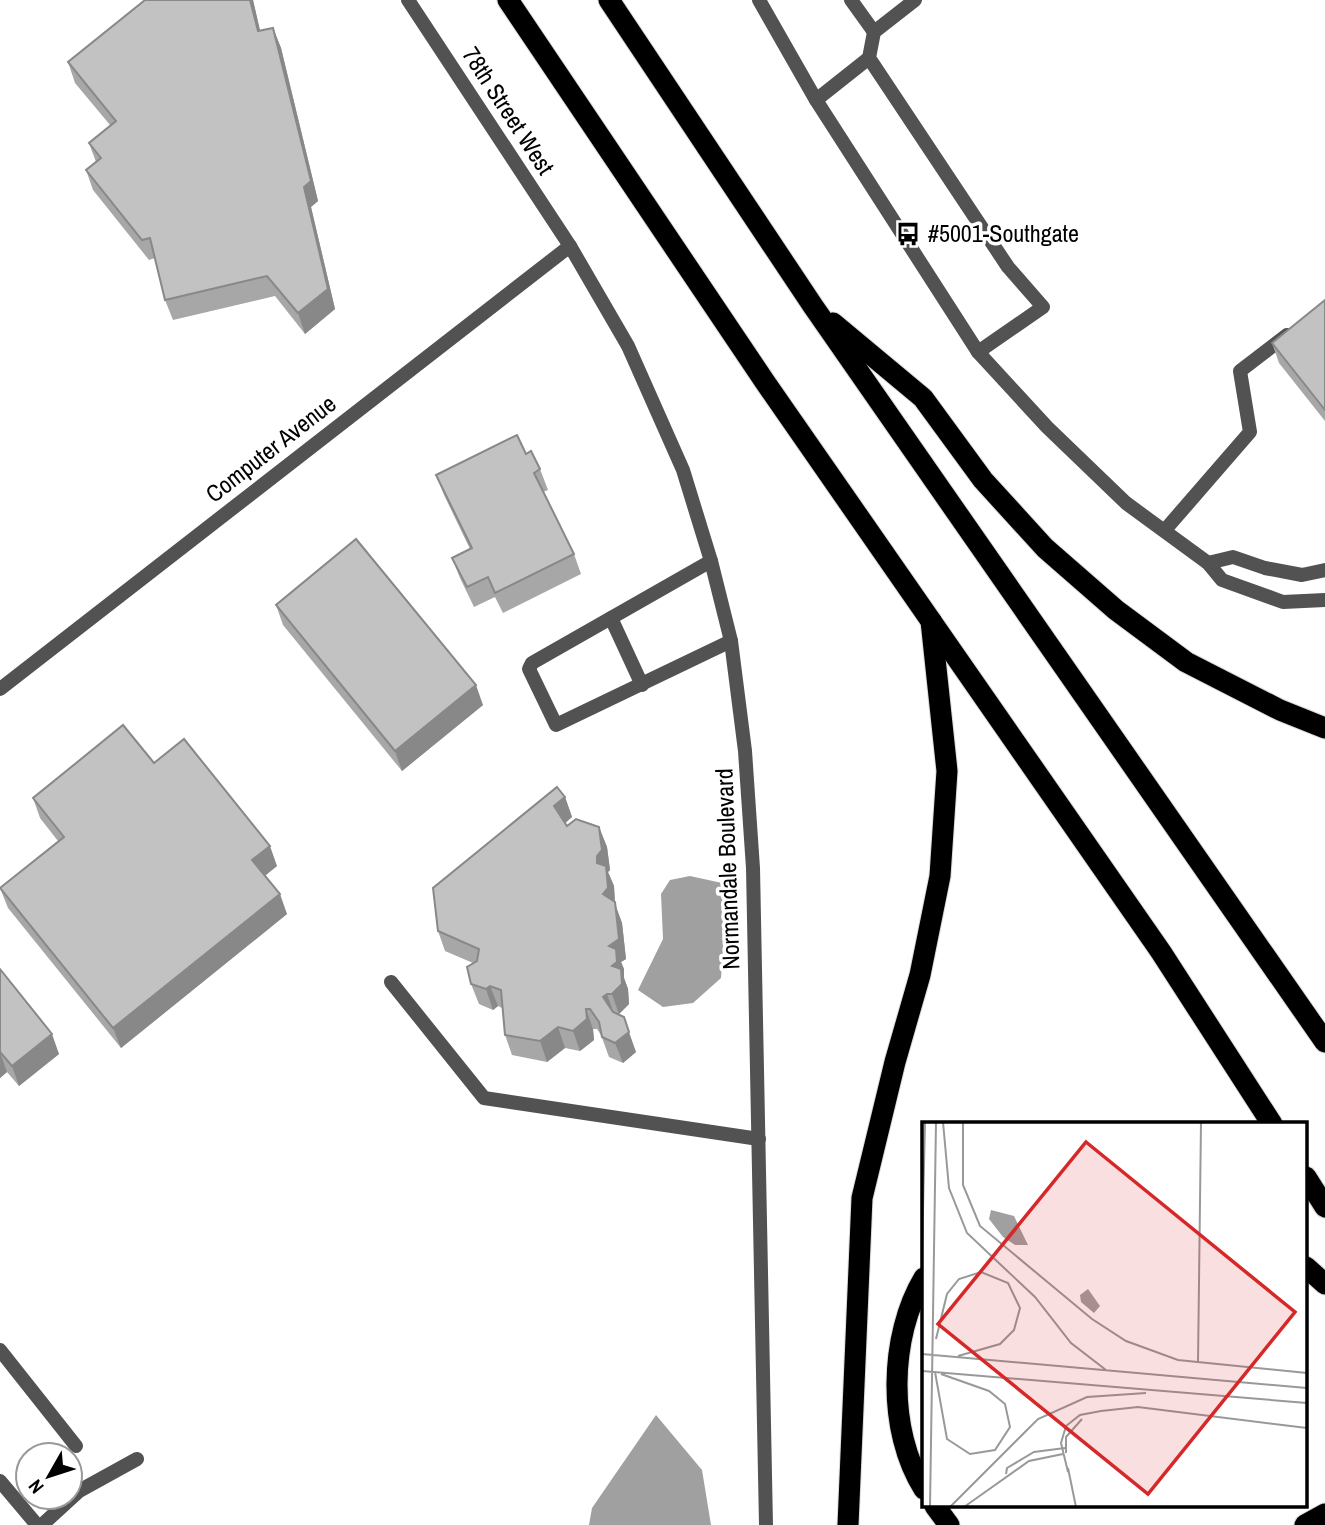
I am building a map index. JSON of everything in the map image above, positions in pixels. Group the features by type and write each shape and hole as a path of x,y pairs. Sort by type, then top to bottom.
{"highway":[{"path":"508,0 765,382 1161,952 1271,1122"},
{"path":"609,0 813,306 1325,1042"},
{"path":"813,306 923,398 984,480 1045,548 1116,610 1186,662 1280,710 1325,727"},
{"path":"848,1525 862,1198 895,1062 920,975 940,876 947,771 930,618"},
{"path":"1308,1180 1325,1207"},
{"path":"1308,1269 1325,1284"},
{"path":"922,1282 905,1326 896,1367 898,1405 905,1445 922,1484"},
{"path":"936,1508 949,1525"},
{"path":"1305,1525 1325,1514"}],"street":[{"name":"78th Street West","path":"408,0 570,246"},
{"path":"759,0 816,100 978,352 1100,479 1126,503 1208,563 1222,580 1283,602 1325,600"},
{"path":"850,0 874,32"},
{"path":"816,100 869,58 874,32 915,0"},
{"path":"869,58 1008,267 1043,307 978,352"},
{"name":"Normandale Boulevard","path":"570,246 628,346 683,470 711,561 731,641 745,751 752,855 766,1525"},
{"name":"Computer Avenue","path":"0,689 570,246"},
{"path":"1165,530 1250,432 1240,372 1304,323"},
{"path":"1208,563 1233,557 1265,568 1302,575 1325,570"},
{"path":"711,561 531,663 529,670 551,720 556,725 731,641"},
{"path":"611,618 642,685"},
{"path":"391,982 484,1098 759,1139"},
{"path":"0,1350 72,1441"},
{"path":"0,1481 39,1525 79,1492 137,1459"}],"shaded area":[{"path":"690,876 722,883 726,906 721,978 693,1003 663,1007 638,990 663,939 661,894 670,880"},
{"path":"656,1415 702,1470 711,1525 589,1525 592,1508"}],"building":[{"path":"145,0 250,0 258,31 273,28 311,181 304,187 328,289 298,313 267,276 165,300 150,238 142,240 86,170 101,158 89,143 116,121 68,62"},
{"path":"1325,300 1325,410 1272,343"},
{"path":"517,435 526,454 531,451 540,469 534,473 574,554 495,593 488,577 467,587 452,558 472,548 436,475"},
{"path":"356,539 476,685 395,751 276,605"},
{"path":"123,725 154,763 184,739 270,846 252,860 280,894 113,1028 0,888 64,837 33,798"},
{"path":"557,787 565,797 554,806 567,826 576,819 599,827 602,850 597,856 597,863 606,866 608,888 603,894 615,902 619,939 609,946 616,949 617,962 612,966 621,969 622,984 612,994 603,997 613,1012 624,1017 629,1032 615,1043 602,1037 599,1022 590,1009 586,1009 587,1019 573,1031 558,1027 540,1041 505,1035 501,990 471,984 467,967 477,961 479,949 438,931 433,888"},
{"path":"0,969 52,1034 12,1066 0,1052"}],"place":[{"name":"#5001-Southgate","path":"908,234"}]}
